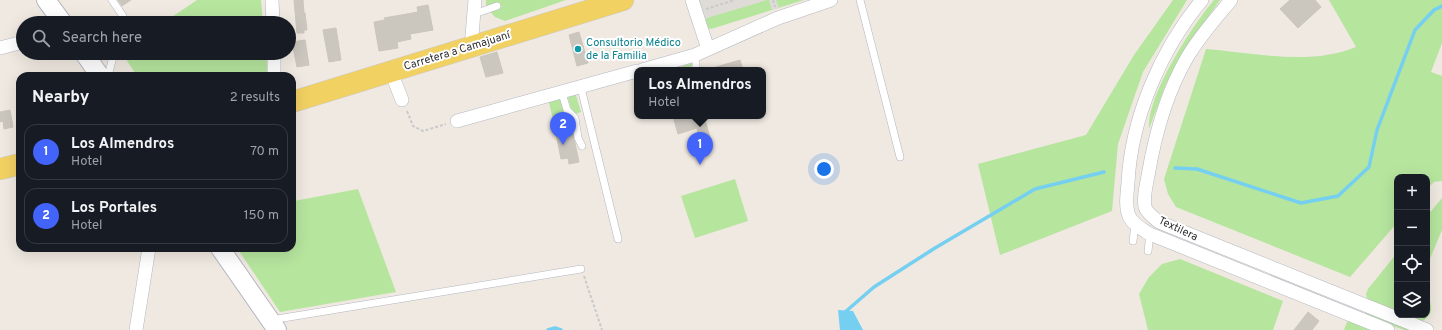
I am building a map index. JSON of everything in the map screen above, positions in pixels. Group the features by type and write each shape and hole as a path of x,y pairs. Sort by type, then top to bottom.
{"main road":[{"name":"Carretera a Camajuaní","path":"296,101 623,0"},
{"path":"0,169 16,165"}],"street":[{"path":"46,0 58,16"},
{"path":"272,0 273,16"},
{"path":"471,47 475,0"},
{"path":"652,67 695,54 778,18 831,0"},
{"path":"1135,225 1130,217 1127,204 1130,166 1135,138 1145,102 1161,63 1179,32 1202,0"},
{"name":"Textilera","path":"1231,0 1188,56 1174,85 1161,117 1152,149 1144,196 1145,208 1159,222 1427,330"},
{"path":"694,6 708,49"},
{"path":"0,48 16,44"},
{"path":"89,60 97,72"},
{"path":"274,60 274,72"},
{"path":"391,72 402,100"},
{"path":"457,121 634,73"},
{"path":"1127,204 1135,205 1144,196"},
{"path":"1150,234 1153,226 1159,222"},
{"name":"Textilera","path":"1135,225 1150,234 1388,330"},
{"path":"136,330 148,252"},
{"path":"223,252 274,325"}],"lane":[{"path":"112,0 123,16"},
{"path":"860,0 900,157"},
{"path":"474,14 497,6"},
{"path":"695,54 696,67"},
{"path":"109,72 112,60"},
{"path":"581,88 618,239"},
{"path":"562,93 567,110 575,118 578,138 582,146"},
{"path":"1133,241 1135,225"},
{"path":"1148,251 1150,234"},
{"path":"274,325 582,269"}],"path":[{"path":"694,6 735,0"},
{"path":"402,100 413,126 424,131 457,121"},
{"path":"582,269 602,330"}],"green space":[{"path":"197,0 261,0 262,16 173,16"},
{"path":"486,0 566,0 505,21 495,17 486,7"},
{"path":"697,0 804,0 711,29 707,28"},
{"path":"1173,0 1187,0 1143,72 1118,144 1112,211 1000,255 978,164 1086,135 1134,55"},
{"path":"1214,0 1220,0 1187,46 1166,84 1149,129 1150,115 1155,98 1172,62 1194,26"},
{"path":"1329,0 1442,0 1442,43 1431,72 1442,76 1442,181 1434,182 1430,186 1430,174 1394,174 1394,226 1350,277 1176,207 1168,194 1164,179 1206,49 1282,57 1301,57 1339,53 1356,47"},
{"path":"127,60 267,60 268,72 134,72"},
{"path":"693,63 691,67 680,67"},
{"path":"575,92 581,112 573,115 567,95"},
{"path":"559,97 570,120 554,123 548,99"},
{"path":"735,179 748,221 695,238 681,196"},
{"path":"358,189 396,292 280,312 240,252 296,252 296,201"},
{"path":"1442,198 1442,230 1430,259 1430,246 1430,212"},
{"path":"1394,257 1394,313 1368,302 1366,294 1368,289"},
{"path":"1180,259 1283,301 1273,330 1148,330 1139,294 1149,277 1162,264"},
{"path":"1366,312 1412,330 1404,330 1365,315"},
{"path":"1407,318 1426,318 1419,323"},
{"path":"1350,320 1375,330 1344,330 1347,322"}],"shaded area":[{"path":"697,0 767,0 707,18 705,21"},
{"path":"769,0 776,0 779,8 772,10"}],"water":[{"path":"838,310 853,311 863,330 840,330"}],"building":[{"path":"118,0 131,0 122,6"},
{"path":"294,0 303,0 307,30 304,30 304,33 297,33"},
{"path":"1290,0 1315,0 1321,7 1298,28 1280,9"},
{"path":"428,5 433,30 410,34 411,39 397,42 398,48 379,51 374,22 385,20 384,18 418,12 417,7"},
{"path":"336,28 341,60 329,62 323,30"},
{"name":"Consultorio Médico de la Familia","path":"579,32 588,63 577,66 569,35"},
{"path":"305,40 309,65 297,67 296,41"},
{"path":"497,52 503,73 486,77 480,57"},
{"path":"740,60 742,67 716,67"},
{"path":"10,110 13,127 4,129 3,121 0,122 0,112"},
{"path":"674,119 705,119 710,138 700,141 697,128 678,134"},
{"path":"570,120 579,162 569,164 568,158 561,159 554,123"},
{"path":"1308,312 1319,321 1312,330 1294,330"}],"waterway":[{"path":"1175,168 1197,169 1301,203 1338,196 1369,167 1377,130 1415,30 1434,10 1442,6"},
{"path":"844,313 874,287 935,248 1035,189 1104,172"},
{"path":"548,330 555,328 561,330"}],"place":[{"name":"Consultorio Médico de la Familia","path":"578,49"},
{"name":"Los Portales","path":"563,145"},
{"name":"Los Almendros","path":"700,165"}]}
